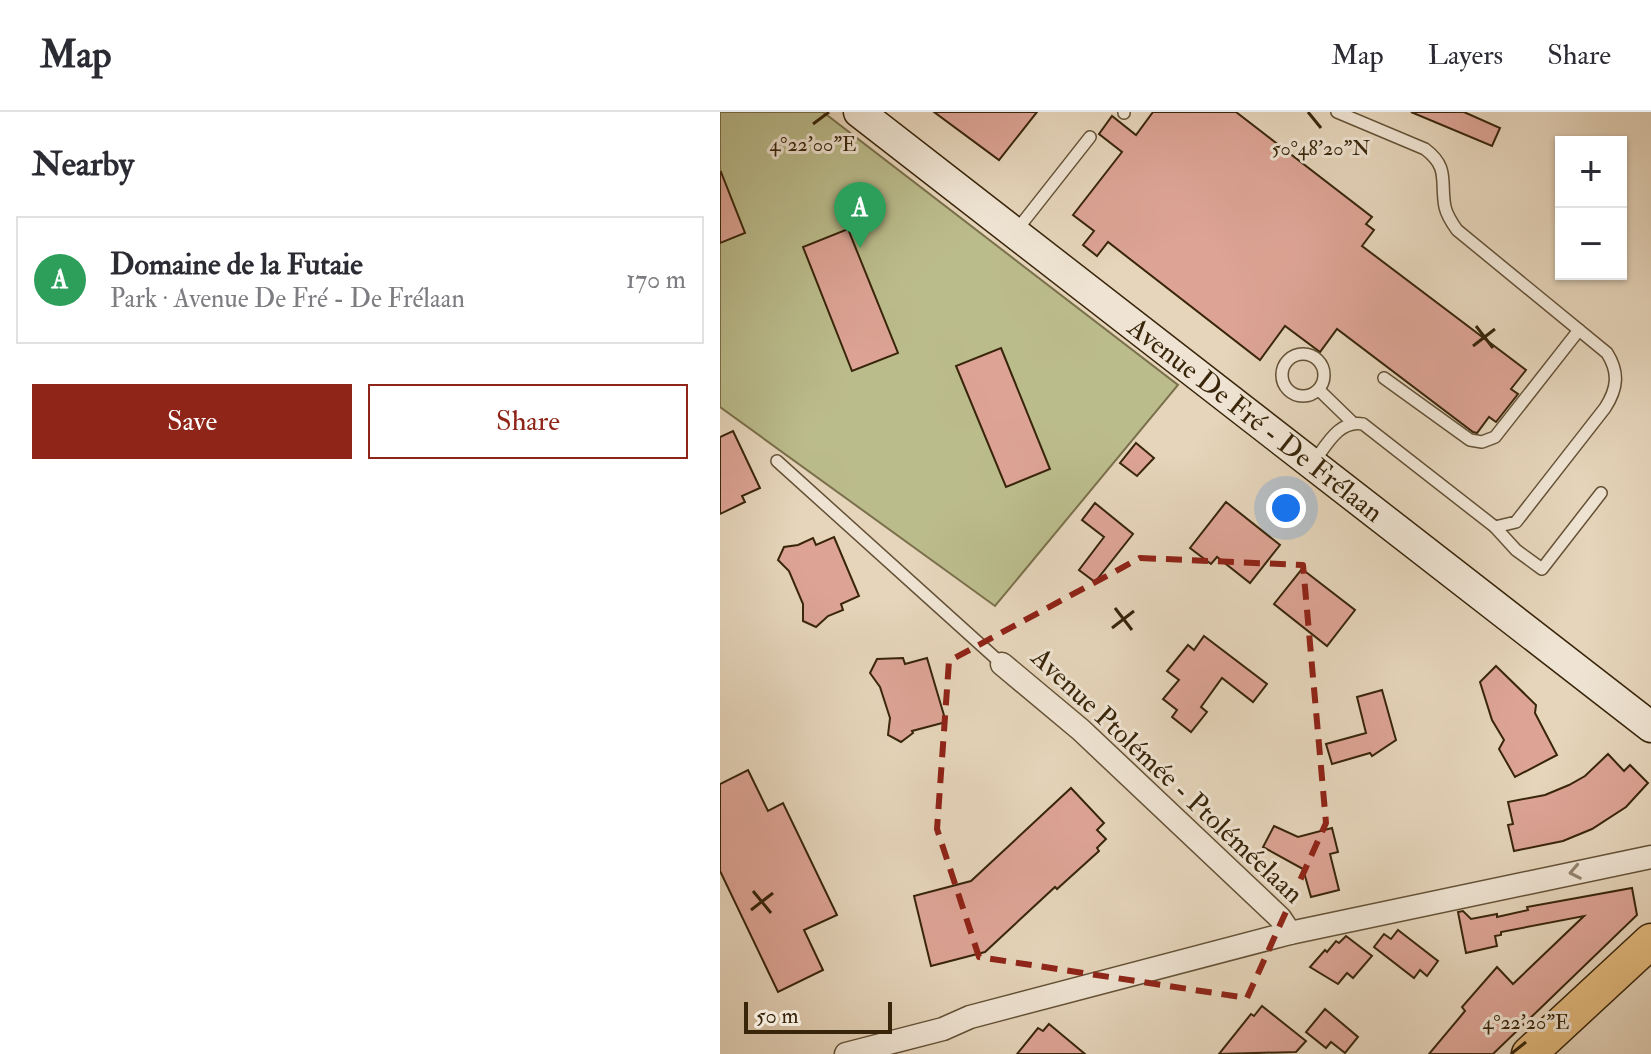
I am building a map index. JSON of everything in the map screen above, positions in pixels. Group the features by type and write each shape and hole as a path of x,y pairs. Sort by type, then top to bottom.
{"main road":[{"name":"Avenue De Fré - De Frélaan","path":"859,112 1651,727"},
{"path":"1529,1054 1651,941"}],"street":[{"name":"Avenue Ptolémée - Ptoléméelaan","path":"1002,664 1092,741 1280,918 1290,933"},
{"path":"846,1054 943,1029 970,1017 1290,933 1651,857"}],"lane":[{"path":"1337,112 1425,149 1435,157 1445,181 1445,207 1457,230 1607,353 1614,365 1617,379 1614,396 1516,522 1495,527"},
{"path":"1014,233 1090,137"},
{"path":"1384,378 1470,440 1482,442 1495,437 1579,330"},
{"path":"1319,390 1352,422"},
{"path":"1313,464 1342,426 1352,422 1363,424 1495,527 1516,550 1542,569 1601,493"},
{"path":"777,461 1002,664"}],"highlighted area":[{"path":"1140,558 1303,565 1326,823 1247,998 979,957 937,829 949,661"}],"green space":[{"path":"720,112 823,112 1178,385 995,606 720,407"}],"building":[{"path":"934,112 1037,112 999,160"},
{"path":"1153,112 1236,112 1372,217 1366,224 1374,230 1362,246 1526,370 1511,389 1518,394 1496,422 1489,417 1477,433 1473,432 1337,329 1320,352 1285,326 1260,360 1108,242 1097,256 1083,245 1094,231 1073,215 1122,152 1099,134 1112,116 1136,135"},
{"path":"1411,112 1464,112 1500,128 1492,146"},
{"path":"720,173 745,233 720,243"},
{"path":"848,229 898,353 852,371 803,247"},
{"path":"1001,348 1050,469 1006,487 956,366"},
{"path":"733,431 760,488 742,496 745,502 720,514 720,437"},
{"path":"1136,443 1154,458 1137,476 1120,463"},
{"path":"1226,502 1280,545 1250,583 1217,557 1211,564 1190,548"},
{"path":"1095,503 1133,534 1095,582 1079,570 1104,537 1082,520"},
{"path":"834,537 859,596 841,604 843,610 828,616 816,627 803,621 803,604 789,571 778,560 784,547 813,538 816,545"},
{"path":"1302,569 1355,610 1327,646 1274,604"},
{"path":"1204,636 1267,684 1253,702 1222,678 1201,707 1207,712 1191,732 1172,717 1177,710 1163,699 1179,680 1167,671 1188,645 1194,650"},
{"path":"903,658 905,664 927,658 946,722 912,731 901,742 888,735 890,718 880,687 870,673 877,659"},
{"path":"1496,666 1536,705 1535,713 1557,755 1515,777 1499,749 1504,740 1492,720 1480,682"},
{"path":"1382,690 1396,740 1372,756 1370,753 1332,764 1326,744 1366,733 1357,697"},
{"path":"1608,754 1624,771 1630,765 1648,783 1626,807 1592,829 1563,841 1514,851 1508,825 1513,824 1508,802 1545,795 1569,785 1585,776"},
{"path":"748,770 768,811 783,803 837,915 804,930 823,970 778,992 720,871 720,784"},
{"path":"1071,788 1104,823 1097,830 1106,839 1097,848 1099,851 985,952 931,966 914,896 971,881"},
{"path":"1274,826 1298,837 1332,828 1338,852 1330,854 1339,890 1311,897 1303,869 1263,847"},
{"path":"1632,888 1637,915 1493,1054 1429,1054 1465,1011 1462,1007 1497,967 1513,984 1584,916 1501,932 1501,935 1495,936 1497,946 1466,953 1458,912 1463,911 1471,919 1497,914 1497,917 1528,910 1527,907"},
{"path":"1398,930 1438,961 1427,976 1420,970 1414,978 1374,947 1384,934 1391,939"},
{"path":"1346,936 1372,956 1353,978 1347,973 1338,984 1310,967 1325,950 1327,952 1336,941 1339,943"},
{"path":"1262,1006 1306,1041 1296,1052 1219,1054 1251,1014 1254,1016"},
{"path":"1325,1009 1358,1037 1345,1053 1331,1042 1326,1048 1306,1032"},
{"path":"1049,1024 1085,1054 1017,1054 1038,1028 1043,1031"}],"place":[{"name":"Domaine de la Futaie","path":"860,248"}]}
